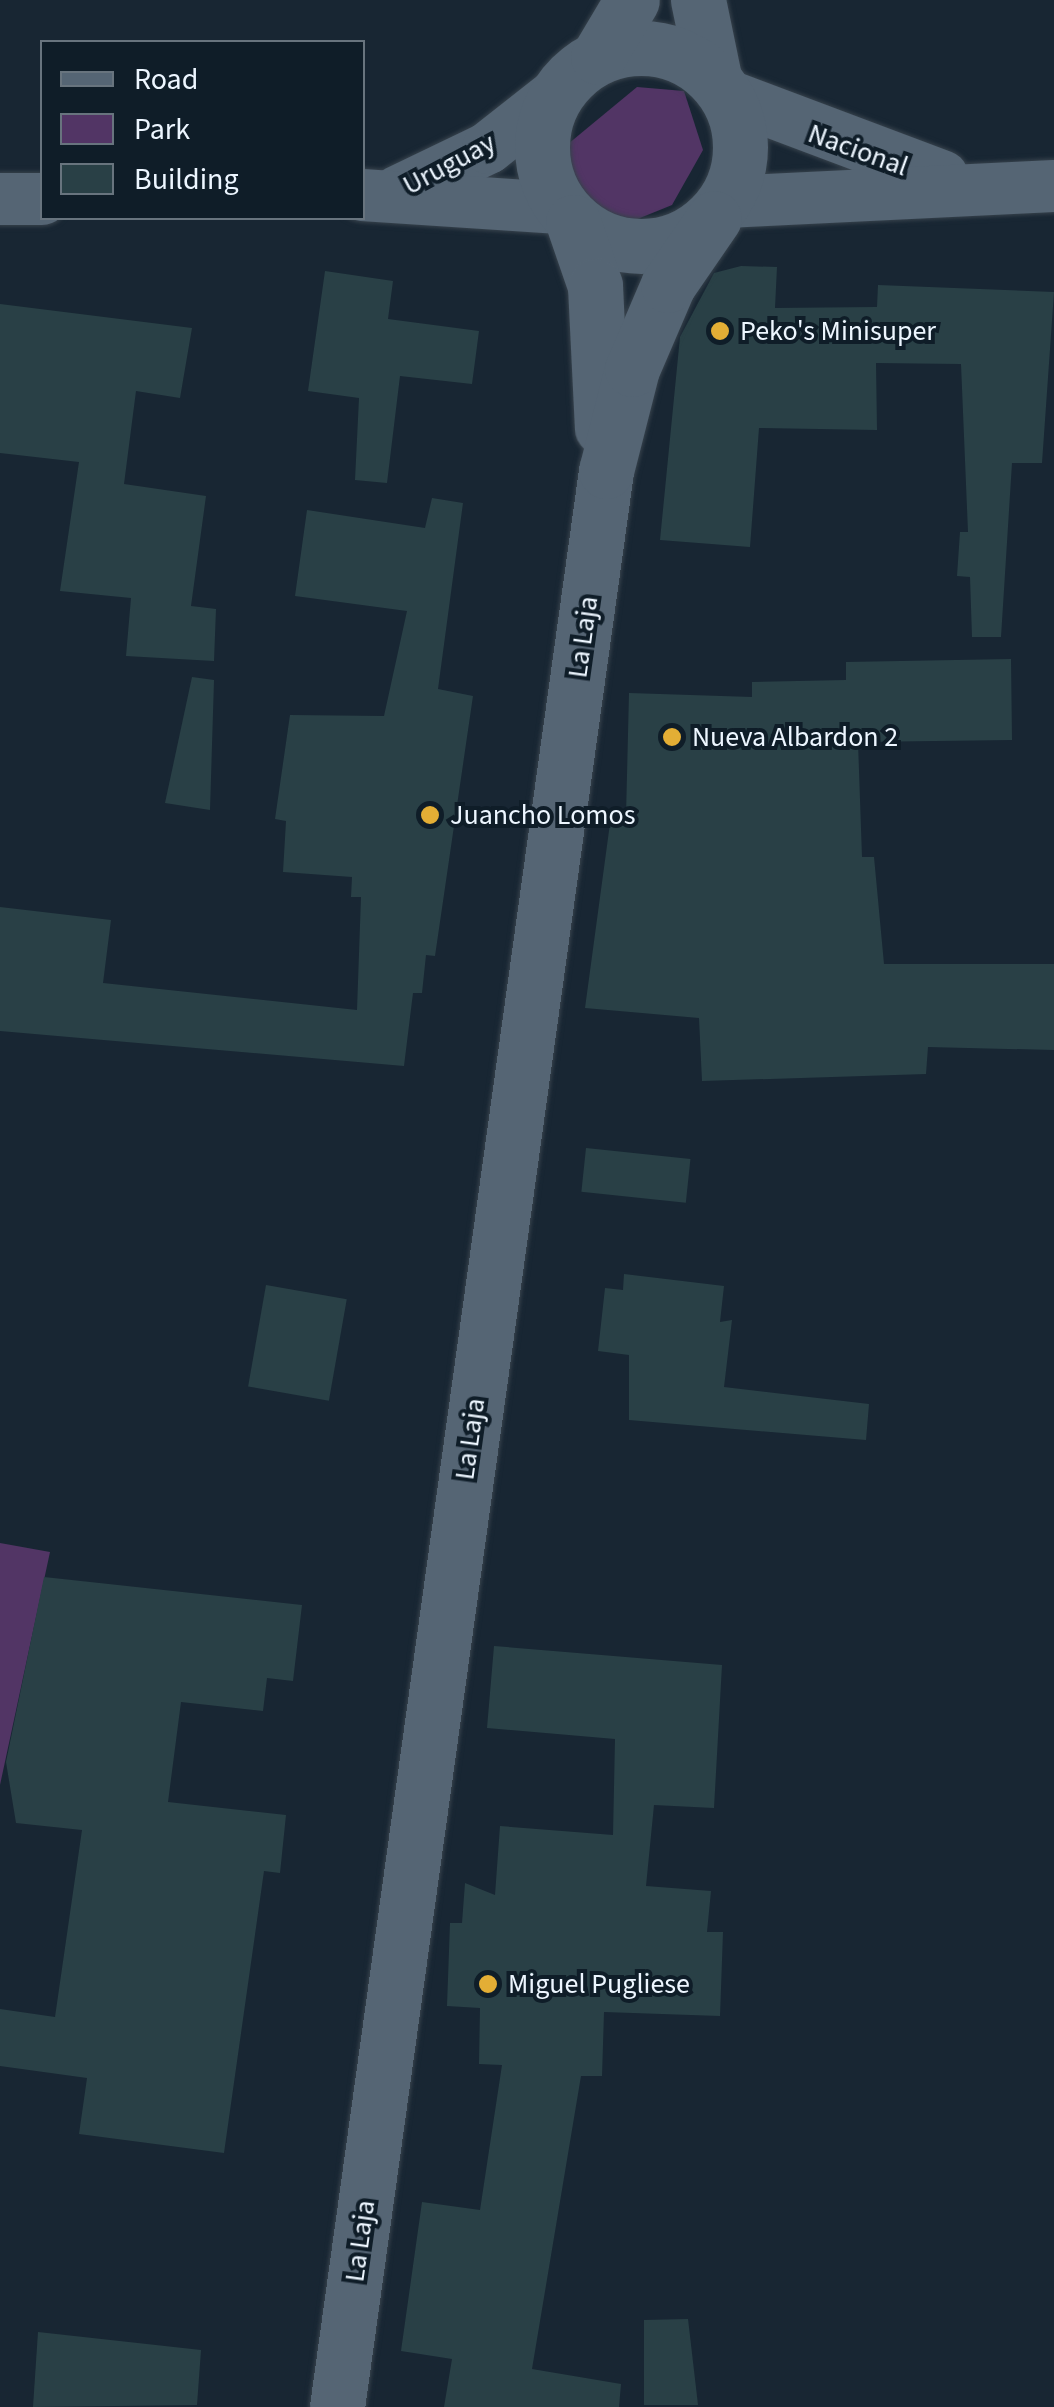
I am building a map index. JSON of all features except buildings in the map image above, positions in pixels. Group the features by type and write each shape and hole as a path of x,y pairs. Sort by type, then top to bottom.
{"main road":[{"path":"632,0 598,57 555,96 542,132 544,172 567,214 618,245 669,244 720,210 742,150 698,0"},
{"path":"598,57 652,50 721,87"},
{"name":"La Laja","path":"337,2407 606,471 646,335 720,210"},
{"name":"La Laja","path":"567,214 595,286 606,471"}],"street":[{"name":"Nacional","path":"721,87 906,169 993,186"},
{"name":"Uruguay","path":"377,195 488,148 555,96"},
{"name":"Nacional","path":"720,210 993,186 1054,186"},
{"name":"Uruguay","path":"377,195 567,214"},
{"path":"0,199 40,198"}],"green space":[{"path":"637,87 684,91 703,150 672,205 613,229 569,195 568,144"},
{"path":"0,1543 50,1552 0,1785"}],"place":[{"name":"Peko's Minisuper","path":"720,331"},
{"name":"Nueva Albardon 2","path":"672,737"},
{"name":"Juancho Lomos","path":"430,815"},
{"name":"Miguel Pugliese","path":"488,1984"}]}
